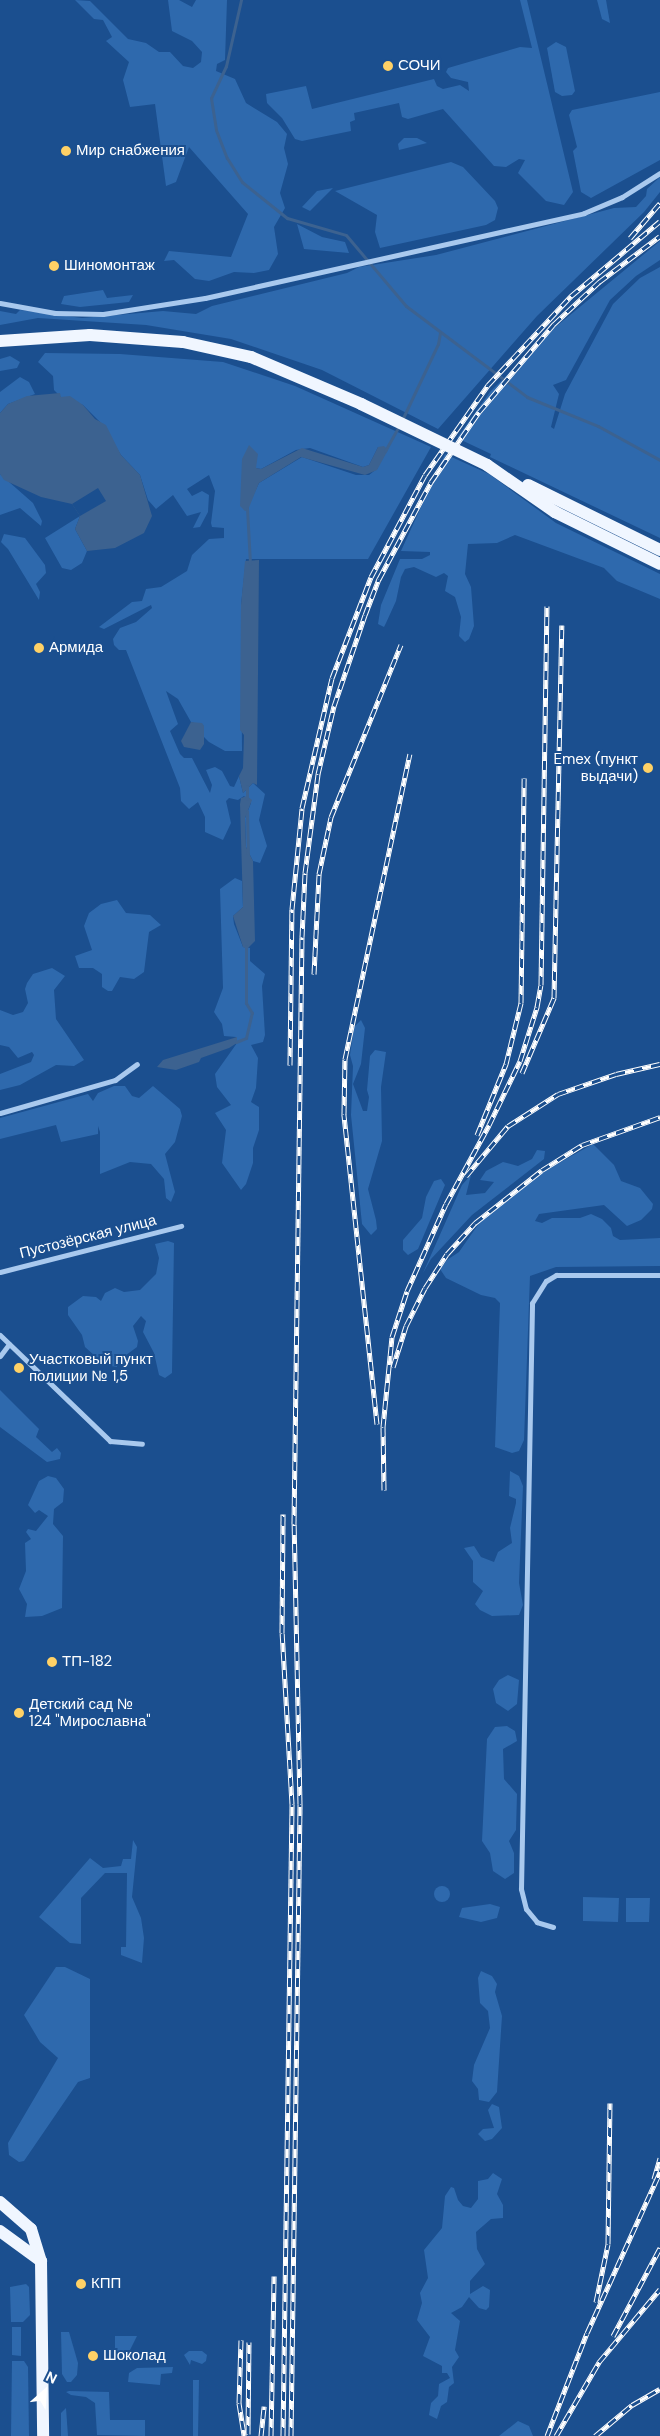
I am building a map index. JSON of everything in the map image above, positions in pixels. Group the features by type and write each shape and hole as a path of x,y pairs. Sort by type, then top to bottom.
{"main road":[{"path":"0,341 106,335 199,345 276,366 487,464 660,550"},
{"path":"487,464 555,512 660,564"},
{"path":"2,2204 31,2229 41,2261 43,2436"},
{"path":"0,2231 41,2261"}],"street":[{"path":"0,303 54,313 103,314 205,298 584,213 622,197 660,173"},
{"path":"0,1113 116,1080 137,1064"},
{"name":"Пустозёрская улица","path":"0,1272 181,1226"},
{"path":"553,1927 537,1922 526,1909 521,1889 532,1303 546,1281 556,1275 660,1275"},
{"path":"0,1335 110,1441 142,1444"},
{"path":"0,1356 10,1344"}],"shaded area":[{"path":"75,0 90,1 128,39 146,43 159,52 170,52 183,66 193,68 201,62 202,52 192,41 172,31 168,0 179,0 192,7 196,0 227,0 225,60 217,64 216,71 235,79 246,103 277,122 287,134 284,148 288,164 280,193 285,208 274,227 278,254 269,270 254,273 234,272 209,281 195,279 174,260 164,261 169,251 231,257 248,214 189,147 176,182 166,186 155,104 130,107 123,80 129,62 106,41 112,37 103,20 94,19"},
{"path":"520,0 527,0 573,192 564,205 546,201 518,173 525,160 519,159 506,167 494,166 443,109 408,119 402,117 399,103 354,113 355,120 350,122 351,131 302,141 295,139 282,118 267,103 266,94 306,86 312,109 434,79 437,86 443,89 460,85 469,91 468,82 451,78 446,72 448,68 520,47 532,48"},
{"path":"597,0 606,0 610,23 602,19"},
{"path":"556,42 566,47 575,91 572,95 562,96 555,92 547,48"},
{"path":"660,92 660,160 591,198 581,192 573,151 577,147 569,115 572,110"},
{"path":"404,138 417,138 427,143 399,150 398,144"},
{"path":"451,162 463,167 495,201 498,208 495,220 486,225 380,248 375,232 377,215 335,191"},
{"path":"660,177 660,192 644,212 537,316 438,429 322,370 231,339 146,325 38,318 0,325 0,311 16,314 20,310 82,318 163,311 196,314 212,306 347,273 359,267 436,255 614,208 636,207 646,196 647,189"},
{"path":"333,188 310,211 302,207 317,191"},
{"path":"297,224 322,237 345,242 349,253 304,249"},
{"path":"660,241 660,260 636,276 610,300 566,380 553,385 559,394 551,427 554,429 565,394 613,304 640,278 660,267 660,538 490,457 491,454 457,438 490,392 553,329"},
{"path":"103,290 107,298 133,295 129,302 80,307 61,304 64,296"},
{"path":"45,353 120,354 223,362 295,386 431,447 368,559 246,559 241,605 242,751 225,751 209,742 204,737 204,726 191,722 178,699 166,691 178,724 170,731 180,754 184,758 192,758 210,793 212,785 206,770 215,767 222,771 230,786 234,787 239,776 243,793 253,783 265,794 259,820 267,846 260,863 253,861 246,847 245,818 251,803 244,796 238,800 229,798 226,801 231,823 223,840 205,832 205,817 198,802 189,809 181,801 180,788 126,650 119,650 114,645 113,639 120,628 136,622 152,608 151,605 104,629 99,627 132,602 142,601 146,589 161,587 187,571 192,555 209,539 224,538 224,528 212,527 211,523 215,491 209,475 187,489 192,496 202,491 209,495 208,512 200,527 193,528 201,512 187,516 173,495 156,509 148,500 140,475 121,455 102,424 83,405 61,397 54,390 53,376 38,362","holes":["378,447 378,468 369,475 356,475 302,457 259,483 251,500 256,468 261,469 296,450 310,448 363,467 369,465"]},
{"path":"10,356 20,362 17,368 0,371 0,359"},
{"path":"20,377 29,382 35,394 8,404 0,413 0,392"},
{"path":"60,393 61,397 70,396 83,405 95,419 106,425 121,455 140,475 152,516 144,533 115,548 87,551 75,529 80,516 72,504 41,497 4,480 0,474 0,413 8,404 27,396"},
{"path":"249,445 258,454 256,468 261,469 302,448 363,467 369,465 378,447 384,446 388,450 377,470 365,475 301,457 259,483 248,510 245,511 240,506 242,459"},
{"path":"445,454 489,474 556,523 660,574 660,599 617,581 604,568 515,535 497,543 468,544 465,574 471,587 474,626 469,639 465,642 459,636 461,617 455,597 445,591 448,576 444,573 436,577 414,567 405,569 401,577 396,601 386,623 384,627 378,624 381,605 400,559 422,559 430,555 430,552 401,551"},
{"path":"0,474 33,503 42,521 41,526 20,508 0,515"},
{"path":"80,516 75,529 87,551 82,563 71,570 62,568 45,538"},
{"path":"4,534 25,538 45,565 46,573 36,584 40,592 39,600 8,549 1,542"},
{"path":"259,560 257,785 253,783 243,793 239,776 243,768 244,735 240,730 241,605 245,561"},
{"path":"191,722 202,723 204,726 204,744 200,750 184,747 181,741"},
{"path":"247,796 252,800 245,818 246,847 253,861 255,941 247,949 243,947 233,916 243,907 240,804 241,798"},
{"path":"235,878 242,881 243,907 233,916 234,924 243,947 250,948 250,961 265,974 262,986 265,1035 263,1042 251,1045 258,1058 256,1088 251,1102 259,1107 259,1130 253,1148 253,1163 246,1184 241,1190 222,1163 226,1130 215,1113 231,1105 217,1087 215,1074 237,1043 236,1037 224,1036 222,1024 214,1012 223,988 220,889"},
{"path":"117,900 126,913 150,915 161,925 149,932 144,972 134,979 120,977 112,991 108,991 102,987 102,974 93,968 79,968 75,956 92,950 84,926 89,913 101,904"},
{"path":"52,968 65,976 54,990 56,1019 84,1060 74,1066 56,1065 20,1085 0,1090 0,1074 31,1062 34,1055 32,1052 18,1058 9,1047 0,1045 0,1010 13,1015 23,1012 28,1003 25,989 27,983 33,974"},
{"path":"361,1020 365,1028 361,1064 353,1084 363,1111 367,1111 369,1097 367,1090 370,1056 375,1050 386,1052 381,1087 382,1141 368,1189 377,1229 371,1235 362,1224 351,1115 353,1066 350,1055 354,1027"},
{"path":"237,1037 237,1043 229,1048 201,1058 199,1062 176,1070 157,1067 163,1060"},
{"path":"114,1086 125,1086 132,1096 139,1098 153,1086 180,1109 182,1116 175,1142 165,1154 175,1192 171,1202 166,1198 164,1179 151,1164 130,1162 100,1174 100,1132 98,1126 98,1134 61,1142 56,1125 0,1139 0,1118 88,1094 93,1101 98,1093"},
{"path":"593,1144 614,1165 621,1181 640,1188 653,1204 652,1209 641,1220 627,1226 604,1205 539,1214 535,1221 542,1223 552,1218 580,1218 591,1214 602,1219 611,1228 613,1236 620,1240 660,1238 660,1266 556,1267 530,1276 524,1440 519,1451 512,1453 495,1447 500,1303 495,1298 481,1295 446,1278 440,1269 447,1260 459,1252 482,1219 546,1170"},
{"path":"537,1150 545,1151 544,1159 472,1215 431,1259 423,1273 462,1185 471,1175 466,1195 485,1193 494,1182 480,1180 486,1171 503,1162 518,1166 532,1159"},
{"path":"441,1179 445,1185 418,1249 408,1255 403,1250 403,1240 422,1218 426,1197 434,1181"},
{"path":"168,1241 174,1243 172,1373 165,1378 159,1375 154,1353 143,1332 146,1321 141,1316 133,1326 138,1341 137,1347 118,1361 117,1367 105,1365 85,1347 82,1335 68,1315 68,1307 83,1296 96,1297 101,1301 105,1293 115,1288 124,1292 140,1290 156,1274 159,1258 155,1244"},
{"path":"0,1390 39,1429 36,1437 52,1452 57,1448 61,1453 60,1459 47,1462 0,1427"},
{"path":"510,1471 519,1476 523,1486 519,1583 523,1605 519,1615 492,1616 480,1610 475,1604 483,1591 473,1582 473,1561 464,1548 474,1546 481,1557 494,1562 498,1552 512,1543 510,1528 516,1499 509,1496"},
{"path":"48,1476 56,1478 64,1489 63,1502 54,1509 53,1524 63,1536 62,1608 42,1616 25,1617 27,1604 19,1589 26,1571 25,1543 31,1539 26,1532 28,1529 36,1531 48,1516 39,1510 35,1513 28,1505 39,1481"},
{"path":"508,1675 519,1680 517,1704 508,1711 496,1703 493,1689 499,1680"},
{"path":"507,1726 515,1731 517,1741 503,1749 504,1779 517,1794 516,1830 509,1841 514,1853 514,1873 505,1879 493,1871 490,1853 482,1841 487,1739 495,1727"},
{"path":"133,1840 137,1847 132,1897 141,1918 144,1938 142,1963 121,1955 121,1947 126,1947 127,1873 105,1873 81,1898 81,1944 70,1943 39,1917 90,1858 103,1868 121,1866 123,1859 131,1859"},
{"path":"442,1886 450,1894 442,1902 434,1894"},
{"path":"583,1897 619,1898 618,1922 583,1921"},
{"path":"626,1898 650,1898 649,1922 626,1922"},
{"path":"490,1904 500,1907 497,1918 481,1922 459,1917 462,1908"},
{"path":"56,1967 65,1967 90,1979 90,2078 78,2082 24,2161 19,2162 9,2155 8,2143 58,2058 40,2042 24,2015"},
{"path":"481,1971 492,1976 497,1984 495,1992 502,2016 497,2092 489,2102 479,2100 478,2089 472,2081 474,2065 490,2028 488,2011 480,2003 478,1978"},
{"path":"492,2104 499,2107 502,2128 492,2139 485,2141 478,2134 483,2129 494,2128 488,2110"},
{"path":"493,2173 502,2179 497,2194 503,2205 503,2218 491,2219 476,2232 477,2249 485,2264 470,2281 470,2294 483,2286 490,2290 489,2307 486,2310 479,2308 469,2297 462,2307 451,2313 460,2321 455,2350 459,2357 452,2367 454,2383 449,2387 447,2402 441,2406 437,2419 429,2415 431,2403 438,2396 439,2384 450,2378 447,2373 442,2373 442,2366 423,2356 430,2337 417,2320 422,2303 420,2293 428,2278 424,2250 442,2228 445,2196 451,2187 454,2188 458,2200 463,2206 471,2208 478,2199 478,2181 488,2179"},
{"path":"26,2284 29,2287 30,2315 23,2322 11,2322 10,2287"},
{"path":"12,2327 21,2327 21,2356 12,2355"},
{"path":"61,2332 69,2332 78,2363 77,2375 71,2382 67,2382 62,2374"},
{"path":"115,2336 137,2336 130,2350 115,2352"},
{"path":"189,2351 202,2351 207,2355 206,2361 202,2364 191,2360 190,2365 184,2355"},
{"path":"12,2361 24,2361 28,2367 29,2436 11,2436"},
{"path":"173,2367 172,2373 161,2374 160,2385 128,2382 129,2373 137,2368"},
{"path":"193,2380 199,2380 198,2436 193,2436"},
{"path":"66,2392 109,2392 110,2420 145,2420 145,2436 97,2435 95,2403 86,2397 71,2395"},
{"path":"66,2408 68,2436 61,2436 61,2413"},
{"path":"518,2421 529,2426 533,2436 499,2436"}],"pier":[{"path":"98,488 106,501 80,516 72,504"}],"waterway":[{"path":"241,0 226,66 211,98 216,130 227,158 242,182 287,218 346,235 406,306 527,397 598,426 660,460"},
{"path":"402,420 438,344 440,333"},
{"path":"385,451 399,426"},
{"path":"247,508 250,564"},
{"path":"247,786 247,799"},
{"path":"247,811 248,854"},
{"path":"236,1042 246,1038 252,1013 246,1003 246,946"}],"railway":[{"path":"630,238 660,203"},
{"path":"290,1065 292,909 302,808 332,678 371,577 425,475 488,385 571,296 660,221"},
{"path":"291,2436 300,1804 294,1524 302,937 305,873 318,774 334,706 365,615 379,579 431,482 479,412 554,324 599,282 660,236"},
{"path":"384,1490 383,1427 392,1337 407,1291 446,1204 489,1125 520,1061 537,1007 541,985 547,606"},
{"path":"522,1073 554,998 562,625"},
{"path":"314,974 319,874 331,817 401,645"},
{"path":"377,1424 344,1114 345,1059 410,754"},
{"path":"477,1135 506,1064 521,1003 524,778"},
{"path":"466,1176 508,1126 558,1094 616,1074 660,1064"},
{"path":"393,1367 406,1326 425,1288 447,1254 475,1223 542,1170 582,1145 660,1117"},
{"path":"283,1514 282,1633 292,1804 283,2436"},
{"path":"596,2302 608,2244 610,2103"},
{"path":"654,2179 660,2158"},
{"path":"547,2436 587,2333 660,2172"},
{"path":"613,2336 660,2248"},
{"path":"271,2436 274,2276"},
{"path":"556,2436 599,2362 660,2289"},
{"path":"241,2340 239,2403 244,2436"},
{"path":"248,2434 249,2342"},
{"path":"595,2436 632,2405 660,2389"},
{"path":"261,2436 264,2406"}],"place":[{"name":"СОЧИ","path":"388,66"},
{"name":"Мир снабжения","path":"66,151"},
{"name":"Шиномонтаж","path":"54,266"},
{"name":"Армида","path":"39,648"},
{"name":"Emex (пункт выдачи)","path":"648,768"},
{"name":"Участковый пункт полиции № 1,5","path":"19,1368"},
{"name":"ТП-182","path":"52,1662"},
{"name":"Детский сад № 124 \"Мирославна\"","path":"19,1713"},
{"name":"КПП","path":"81,2284"},
{"name":"Шоколад","path":"93,2356"}]}
